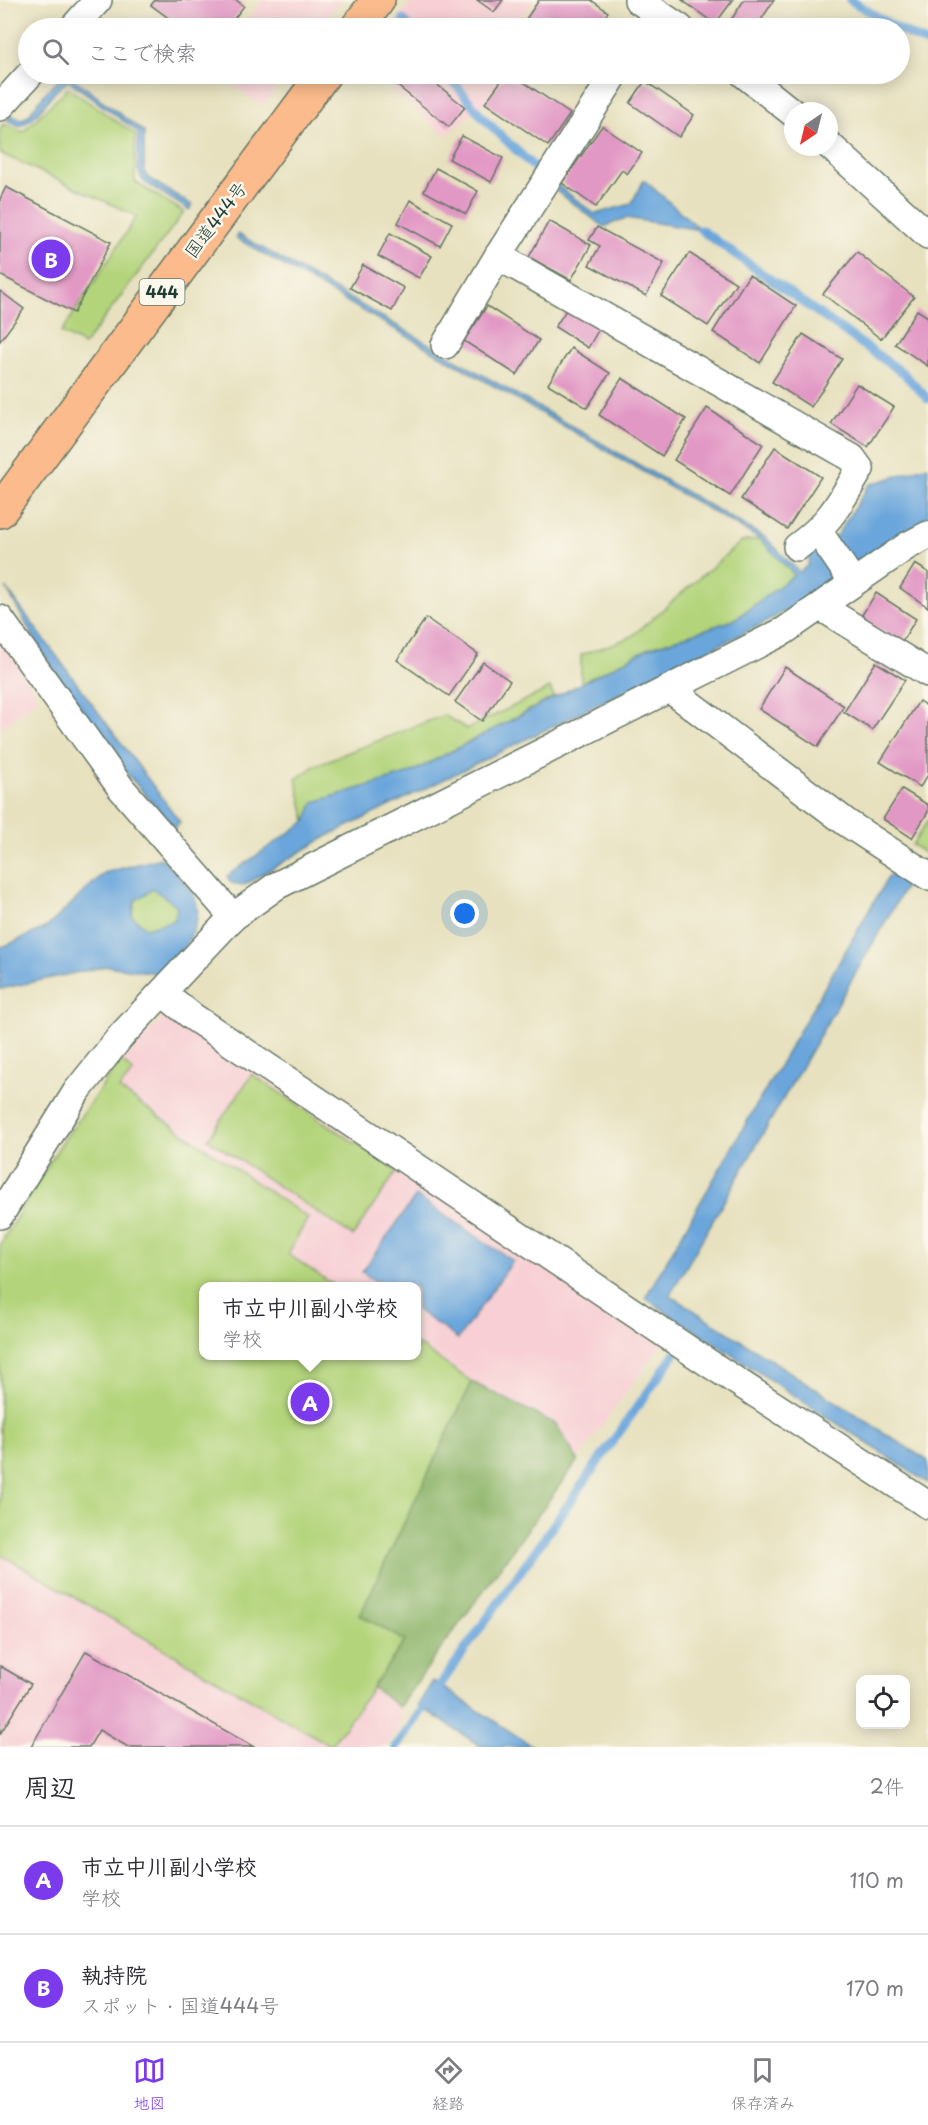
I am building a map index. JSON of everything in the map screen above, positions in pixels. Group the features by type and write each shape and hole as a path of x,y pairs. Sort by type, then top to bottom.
{"highway":[{"path":"364,18 378,0"},
{"name":"国道444号","path":"0,511 317,84"}],"street":[{"path":"82,18 98,0"},
{"path":"0,106 21,84"},
{"path":"445,345 498,256 609,84"},
{"path":"757,84 784,106"},
{"path":"838,153 928,235"},
{"path":"498,256 852,458 860,469 833,514 808,539 853,582"},
{"path":"0,1215 77,1091 121,1036 233,917 276,886 784,631 907,546 928,535"},
{"path":"821,607 928,673"},
{"path":"0,619 121,788 233,917"},
{"path":"670,689 847,823 928,876"},
{"path":"163,993 193,1017 690,1350 928,1506"}],"shaded area":[{"path":"263,0 341,0 328,18 250,18"},
{"path":"412,0 534,0 521,18 398,18"},
{"path":"232,84 278,84 262,106"},
{"path":"386,84 498,84 483,104 446,136"},
{"path":"0,636 38,698 0,729"},
{"path":"166,1014 662,1343 399,1707 399,1727 385,1747 0,1747 0,1245 59,1147 121,1060"}],"green space":[{"path":"68,88 135,134 135,182 184,212 84,345 61,333 137,216 0,153 0,129 3,124 23,132"},
{"path":"760,539 795,575 734,620 649,648 581,683 581,655 631,637 741,542"},
{"path":"550,688 554,697 410,773 314,802 306,821 296,779 316,765 444,715 467,729"},
{"path":"928,820 928,855 912,845"},
{"path":"153,888 177,906 175,920 146,928 132,916 135,901"},
{"path":"121,1060 133,1072 119,1089 308,1218 288,1254 329,1282 199,1282 199,1360 421,1360 421,1347 472,1382 360,1615 406,1641 331,1746 0,1554 0,1245 59,1147"},
{"path":"252,1074 397,1171 353,1236 208,1139"},
{"path":"472,1382 556,1424 578,1460 399,1707 372,1687 405,1641 360,1615"}],"water":[{"path":"55,84 65,84 27,122 19,126 7,120 10,115 21,119 27,117"},
{"path":"73,84 80,84 144,132 144,172 148,178 192,205 189,210 143,181 138,170 138,132"},
{"path":"644,180 701,230 626,218 604,227 554,189 557,185 595,214 631,204"},
{"path":"238,234 766,538 799,572 808,565 810,553 837,535 869,485 928,466 928,519 863,559 828,586 766,622 326,837 244,885 231,883 227,876 306,821 314,802 410,773 649,648 734,620 794,575 760,539 236,238"},
{"path":"6,588 180,822 175,828 129,776 40,649"},
{"path":"161,858 193,894 197,905 195,927 177,957 162,974 107,966 0,989 0,947 47,927 104,873","holes":["153,889 177,906 175,920 146,928 132,916 135,901"]},
{"path":"890,874 907,884 670,1295 928,1461 928,1483 645,1298"},
{"path":"416,1196 513,1261 458,1339 421,1313 421,1282 377,1282 362,1272"},
{"path":"433,1681 534,1747 482,1747 418,1705"}],"building":[{"path":"155,0 236,0 244,6 235,18 169,18 151,5"},
{"path":"477,0 503,0 494,12"},
{"path":"539,0 591,0 608,12 604,18 527,18"},
{"path":"682,0 733,0 720,18 707,18"},
{"path":"744,0 774,0 762,18 732,18"},
{"path":"395,84 436,84 465,107 449,127"},
{"path":"499,84 526,84 570,114 548,146 485,103"},
{"path":"643,84 649,84 694,115 679,137 630,103"},
{"path":"602,126 642,153 627,174 622,170 596,207 562,183"},
{"path":"462,136 503,158 491,182 449,159"},
{"path":"436,168 478,191 466,214 424,191"},
{"path":"6,187 111,242 74,313 0,275 0,199"},
{"path":"410,200 452,223 440,246 398,223"},
{"path":"549,221 591,245 571,280 529,257"},
{"path":"597,227 664,263 646,296 589,265 600,246 589,240"},
{"path":"390,233 432,256 419,278 378,256"},
{"path":"857,252 914,297 881,339 823,294"},
{"path":"689,253 736,283 708,326 661,296"},
{"path":"363,265 404,288 392,311 350,288"},
{"path":"749,275 796,306 760,363 713,332"},
{"path":"0,291 24,309 0,341"},
{"path":"487,306 539,340 517,375 464,341"},
{"path":"568,307 600,327 588,348 555,327"},
{"path":"917,310 928,317 928,366 895,344"},
{"path":"803,334 842,359 811,407 772,382"},
{"path":"571,348 610,373 587,408 548,384"},
{"path":"622,378 686,419 662,456 599,415"},
{"path":"857,384 894,407 868,447 831,424"},
{"path":"707,408 763,444 730,496 674,460"},
{"path":"775,447 821,477 787,529 741,499"},
{"path":"915,564 928,572 928,607 900,588"},
{"path":"876,593 916,619 901,643 860,618"},
{"path":"426,618 478,654 449,696 397,660"},
{"path":"483,662 510,681 482,721 455,702"},
{"path":"876,662 905,680 872,730 844,712"},
{"path":"785,667 844,706 818,747 759,709"},
{"path":"919,701 928,707 928,775 920,787 880,762"},
{"path":"902,789 928,805 928,812 912,838 883,819"},
{"path":"86,1651 254,1747 128,1747 99,1730 89,1747 31,1747"},
{"path":"0,1666 31,1684 0,1734"}],"waterway":[{"path":"850,0 880,18"},
{"path":"910,35 928,44"},
{"path":"455,84 484,119 537,170"},
{"path":"701,230 903,373 928,399"},
{"path":"396,1747 674,1355"}],"place":[{"name":"執持院","path":"51,259"},
{"name":"市立中川副小学校","path":"310,1402"}]}
